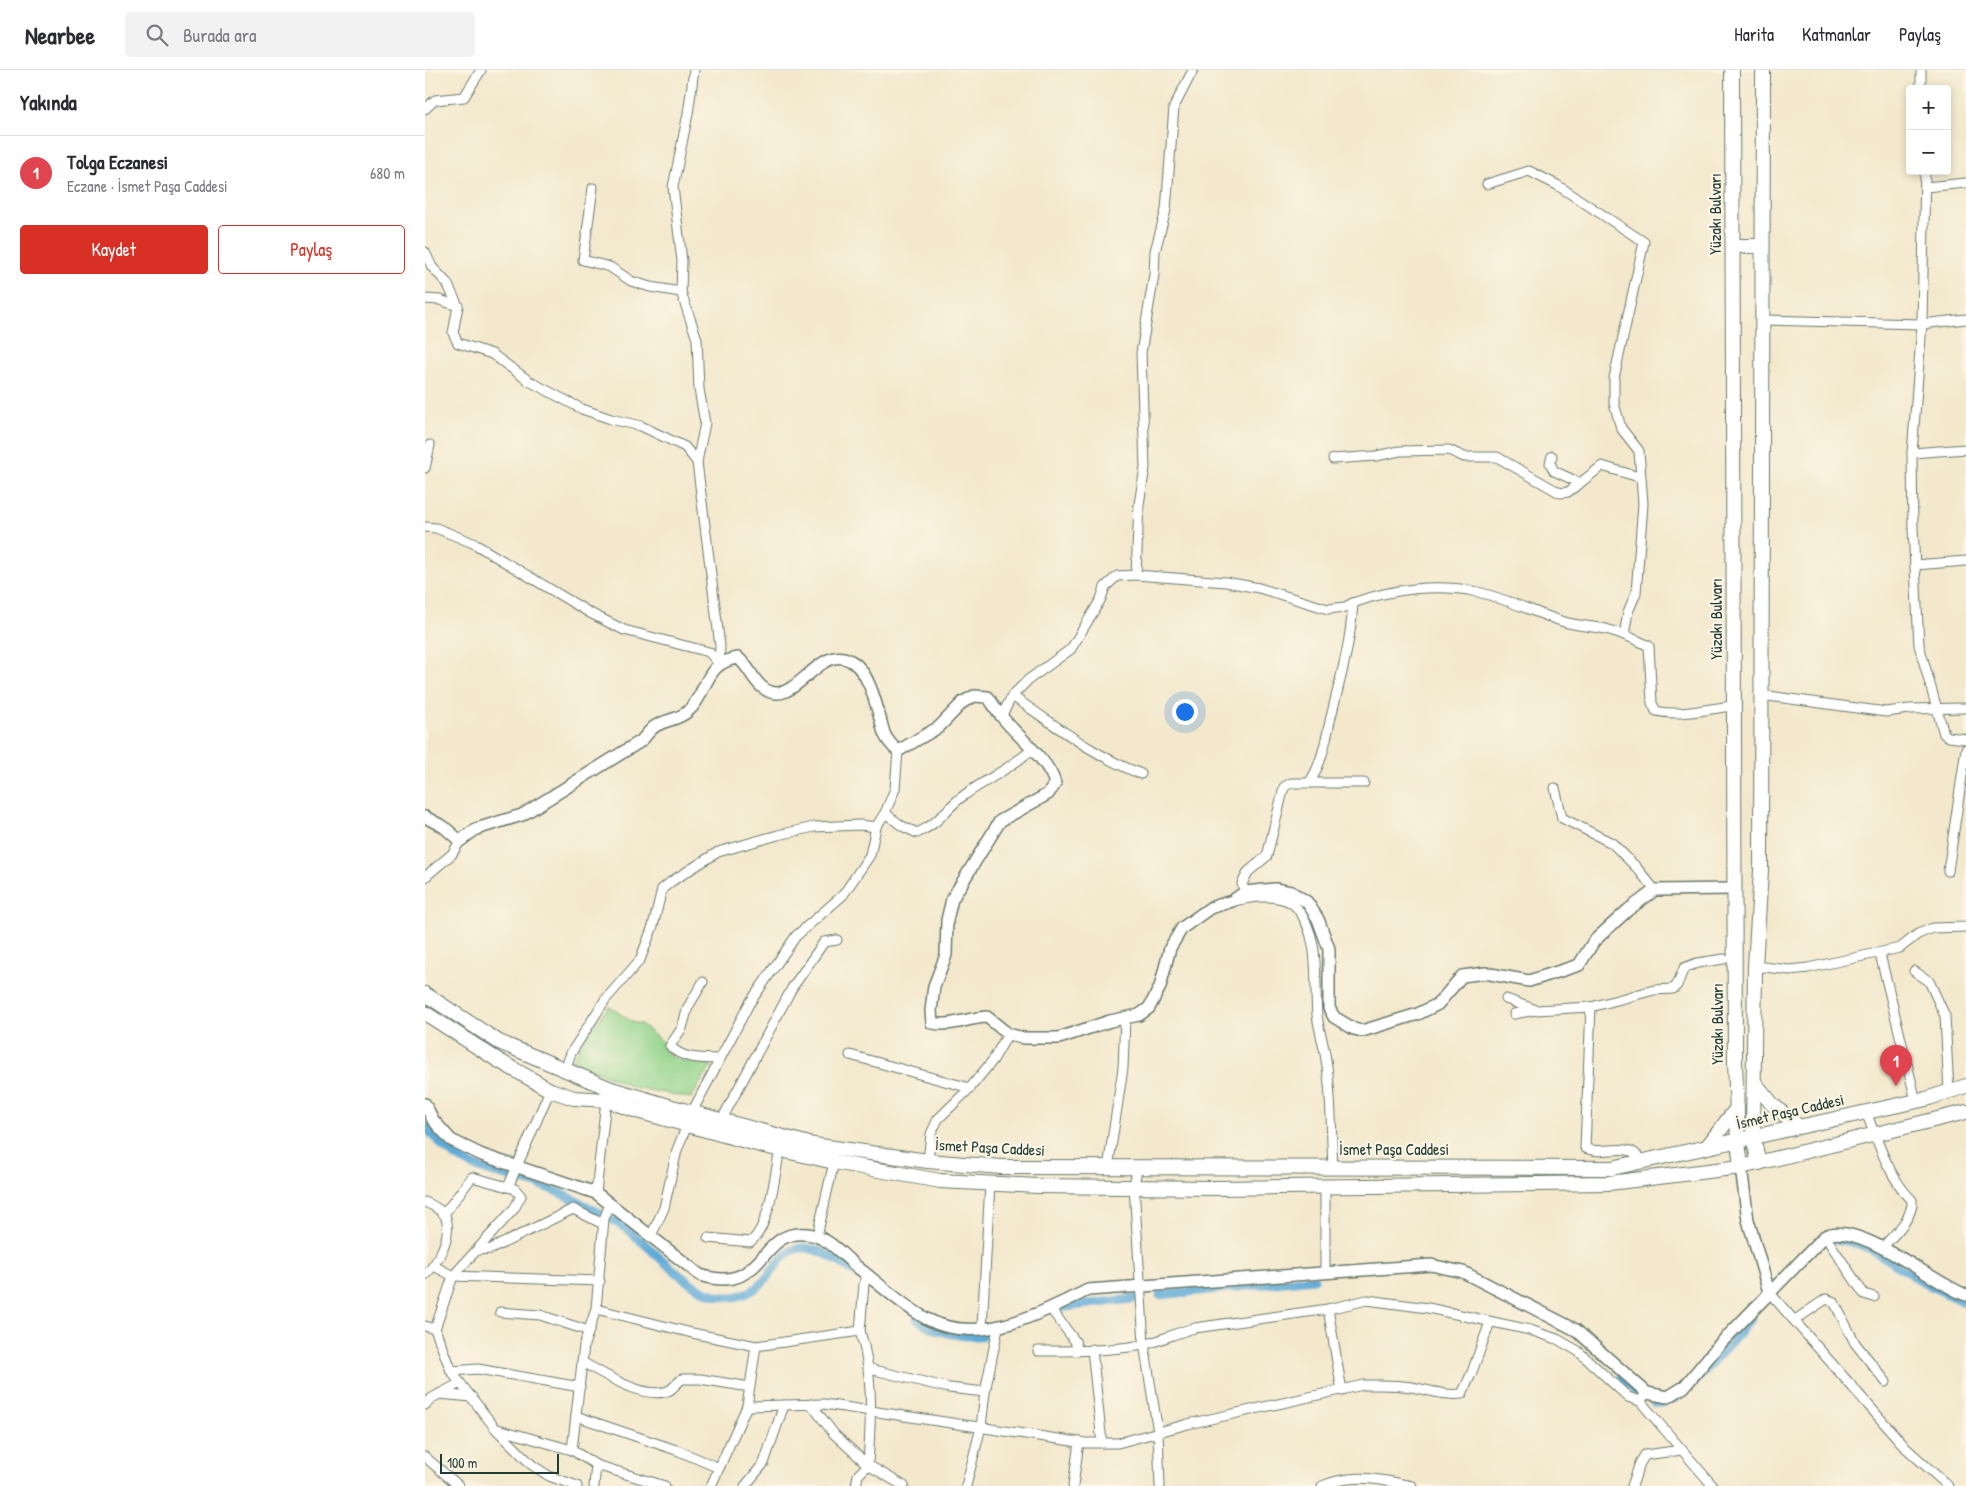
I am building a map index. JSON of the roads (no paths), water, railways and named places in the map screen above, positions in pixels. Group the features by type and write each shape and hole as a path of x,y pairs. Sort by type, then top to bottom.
{"main road":[{"name":"Yüzakı Bulvarı","path":"1733,70 1734,889 1737,1108 1741,1167"},
{"path":"1759,1162 1753,1137 1755,966 1761,871 1763,70"},
{"path":"1733,246 1763,246"},
{"path":"425,994 499,1042 611,1089 690,1119 780,1149 834,1162 940,1181 990,1182 1037,1186 1213,1188 1609,1183 1741,1167 1966,1112"},
{"path":"425,1013 550,1090 575,1098 606,1100 690,1119"},
{"path":"531,1079 537,1058"},
{"path":"1754,1082 1772,1104 1798,1126"},
{"name":"İsmet Paşa Caddesi","path":"690,1119 721,1121 813,1145 928,1161 1001,1167 1137,1169 1333,1167 1612,1168 1961,1090"},
{"path":"1707,1147 1737,1108"}],"street":[{"path":"425,109 435,100 464,97 481,70"},
{"path":"694,70 673,186 682,261 681,292 697,340 699,389 705,423 697,462 714,590 720,646 719,664"},
{"path":"1135,575 1139,504 1145,468 1141,353 1154,275 1155,251 1166,210 1174,107 1193,70"},
{"path":"1921,70 1921,85"},
{"path":"1487,184 1529,171 1557,185 1644,242 1614,378 1614,403 1621,428 1639,451 1639,477 1643,504 1636,593 1628,612 1624,635"},
{"path":"1925,175 1922,324 1912,453 1919,644 1944,734 1949,737 1966,739"},
{"path":"1925,187 1966,183"},
{"path":"593,188 583,260 610,267 631,281 650,287 681,292"},
{"path":"425,252 432,267 447,283 457,306 453,333 458,343 492,354 529,381 582,409 611,420 641,426 685,447 697,462"},
{"path":"425,299 440,300 457,306"},
{"path":"1763,320 1922,324 1966,319"},
{"path":"425,468 430,445"},
{"path":"1912,453 1966,449"},
{"path":"1333,459 1376,456 1400,451 1449,450 1464,457 1497,457 1560,493 1568,492 1602,466 1639,477"},
{"path":"1552,456 1550,464 1554,471 1581,483"},
{"path":"425,527 436,528 473,543 590,613 624,630 709,652 719,664"},
{"path":"1915,565 1966,561"},
{"path":"1001,717 1012,696 1044,666 1071,649 1101,599 1105,587 1117,576 1135,575 1226,582 1259,588 1328,609 1345,607 1377,594 1435,588 1476,592 1515,603 1562,621 1624,635 1649,646 1652,703 1656,710 1664,713 1733,706"},
{"path":"1309,783 1315,774 1329,725 1352,621 1353,603"},
{"path":"425,877 452,854 460,841 476,829 522,815 641,741 655,727 687,712 719,664 738,658 746,663 762,687 773,692 786,690 802,682 824,660 836,656 852,661 870,688 885,733 898,751 895,789 885,813 876,827 870,856 843,895 796,936 749,1004 690,1119 677,1150 664,1208 651,1236"},
{"path":"1761,695 1886,712 1909,709 1966,708"},
{"path":"898,751 939,727 963,702 974,696 988,697 1001,717 1053,776 1055,784 1048,794 1000,820 952,899 947,920 946,955 935,986 931,1011 932,1023 946,1026 974,1017 987,1017 1008,1034 1023,1038 1059,1038 1139,1015 1149,1008 1160,987 1170,948 1182,928 1210,908 1232,901 1261,898 1291,904 1299,913 1312,940 1317,1014 1326,1060 1333,1167"},
{"path":"1012,696 1077,742 1113,763 1141,774"},
{"path":"1948,871 1966,749"},
{"path":"885,813 902,826 917,832 933,826 962,797 1015,764 1031,750"},
{"path":"1245,892 1242,884 1247,872 1267,856 1284,787 1291,783 1364,783"},
{"path":"1555,788 1562,818 1612,844 1636,867 1655,890"},
{"path":"425,817 444,827 460,841"},
{"path":"565,1070 571,1054 605,1000 639,960 653,926 662,889 671,880 718,852 778,835 814,827 860,825 876,827"},
{"path":"1232,901 1245,892 1275,889 1291,892 1307,902 1318,918 1329,949 1331,978 1329,1008 1333,1017 1354,1029 1362,1031 1418,1014 1438,1004 1462,976 1485,973 1529,981 1579,965 1594,941 1628,910 1655,890 1734,889"},
{"path":"1755,966 1790,970 1880,954 1900,948 1918,934 1933,928 1966,927"},
{"path":"721,1121 792,988 824,942 837,940"},
{"path":"1880,954 1916,1101"},
{"path":"1514,1014 1536,1010 1591,1007 1654,990 1673,989 1677,985 1684,968 1697,963 1724,959"},
{"path":"1914,971 1929,981 1945,1016 1961,1090"},
{"path":"703,982 688,1007 682,1028 670,1046 677,1052 690,1057 720,1059"},
{"path":"1506,999 1536,1010"},
{"path":"1591,1007 1585,1148 1600,1152 1630,1150 1637,1154 1641,1161"},
{"path":"1108,1168 1123,1068 1125,1018"},
{"path":"928,1161 931,1134 938,1119 970,1088 993,1060 1008,1034"},
{"path":"850,1055 970,1088"},
{"path":"512,1178 550,1090"},
{"path":"572,1450 582,1362 596,1309 600,1281 606,1215 595,1193 606,1100"},
{"path":"425,1104 433,1120 451,1140 483,1155 512,1178 515,1189 521,1196 514,1209 453,1276 435,1329 451,1371 495,1428 532,1465 549,1476 577,1486"},
{"path":"1866,1112 1893,1178 1901,1190 1912,1200 1913,1209 1883,1247"},
{"path":"708,1238 750,1242 757,1238 764,1225 780,1149"},
{"path":"817,1236 834,1162"},
{"path":"1741,1167 1748,1220 1769,1292 1905,1448 1948,1486"},
{"path":"1137,1169 1135,1186 1144,1344 1157,1432 1161,1486"},
{"path":"444,1214 473,1177 512,1178 595,1193"},
{"path":"982,1328 990,1182"},
{"path":"1325,1186 1325,1272"},
{"path":"425,1202 444,1214 447,1220 446,1235 434,1266 425,1274"},
{"path":"477,1250 491,1249 573,1209 606,1215 651,1236 687,1267 700,1275 715,1280 735,1279 745,1275 779,1240 803,1234 817,1236 835,1246 866,1279 903,1304 936,1324 956,1328 998,1328 1050,1308 1088,1290 1431,1265 1463,1272 1576,1330 1644,1397 1683,1450 1713,1486"},
{"path":"1038,1351 1078,1350 1144,1344 1175,1332 1195,1328 1328,1309 1367,1300 1428,1308 1557,1339 1578,1351 1628,1397 1668,1398 1684,1387 1769,1292 1825,1236 1832,1232 1854,1234 1883,1247 1952,1290 1966,1295"},
{"path":"1825,1236 1864,1294 1874,1298"},
{"path":"434,1266 453,1276 600,1281"},
{"path":"856,1486 858,1475 868,1465 871,1410 870,1370 860,1331 866,1279"},
{"path":"1795,1320 1826,1299 1834,1302 1855,1343 1886,1382"},
{"path":"1050,1308 1075,1341 1078,1350"},
{"path":"596,1309 692,1333 756,1346 860,1331"},
{"path":"1328,1309 1342,1391"},
{"path":"500,1312 541,1315 589,1331"},
{"path":"747,1406 811,1404 871,1410 1079,1442 1117,1443 1254,1409 1363,1386 1389,1384 1411,1386 1447,1396 1462,1394 1490,1322"},
{"path":"425,1326 435,1329"},
{"path":"966,1486 981,1427 985,1392 998,1328"},
{"path":"711,1486 747,1406 756,1346"},
{"path":"1092,1349 1101,1443"},
{"path":"582,1362 624,1384 655,1393 670,1390 681,1379 700,1379 750,1387"},
{"path":"451,1371 478,1369 580,1386"},
{"path":"870,1370 949,1388 985,1392"},
{"path":"425,1405 439,1394 460,1383"},
{"path":"439,1394 472,1397"},
{"path":"811,1404 835,1434 868,1465 904,1486"},
{"path":"745,1486 763,1463 784,1405"},
{"path":"576,1416 679,1450 719,1468"},
{"path":"495,1428 572,1450 596,1465 665,1486"},
{"path":"1073,1486 1079,1442"},
{"path":"1632,1486 1640,1463 1645,1455 1683,1450"},
{"path":"425,1456 459,1486"},
{"path":"594,1486 596,1465"},
{"path":"1322,1486 1339,1479 1371,1477 1412,1486"}],"waterway":[{"path":"425,1126 439,1142 465,1162 478,1168 543,1186 581,1203 618,1223 685,1279 700,1289 715,1295 730,1297 749,1292 763,1282 782,1258 793,1250 807,1248 828,1255 858,1275"},
{"path":"1837,1240 1859,1244 1929,1285 1966,1303"},
{"path":"1160,1295 1314,1279"},
{"path":"1056,1308 1140,1298"},
{"path":"917,1319 932,1328 949,1333 968,1336 985,1335"},
{"path":"1695,1382 1751,1319"},
{"path":"1622,1376 1636,1392"},
{"path":"1654,1402 1661,1403 1676,1398"}],"place":[{"name":"Tolga Eczanesi","path":"1896,1086"}]}
